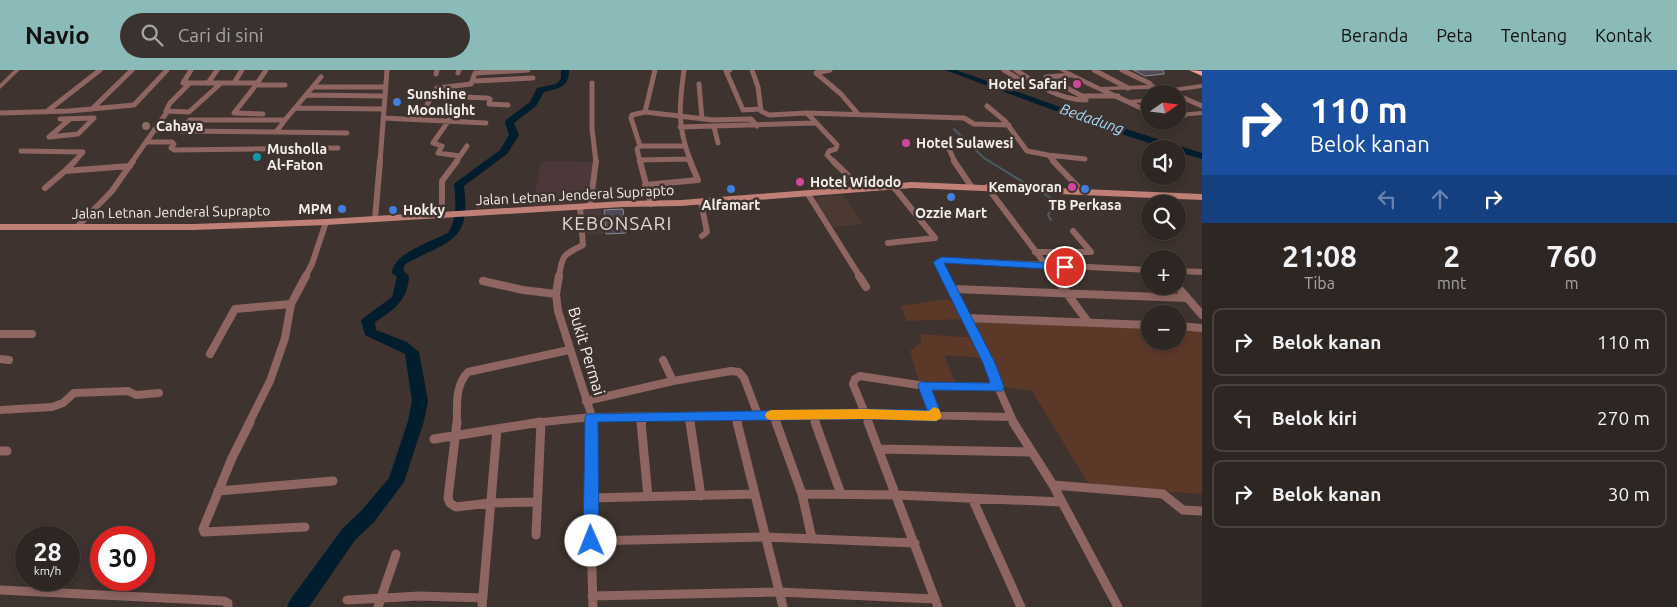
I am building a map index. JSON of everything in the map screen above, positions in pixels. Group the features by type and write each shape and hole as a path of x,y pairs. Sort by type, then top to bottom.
{"highway":[{"path":"1193,70 1202,74"}],"main road":[{"name":"Jalan Letnan Jenderal Suprapto","path":"0,227 194,227 326,222 590,206 701,202 894,186 971,186 1196,198"}],"street":[{"path":"0,87 17,70"},
{"path":"46,112 100,70"},
{"path":"92,109 132,70"},
{"path":"0,113 69,111 135,104 167,70"},
{"path":"191,70 183,82 285,85"},
{"path":"208,83 217,70"},
{"path":"234,83 242,70"},
{"path":"263,114 234,113 266,70"},
{"path":"375,219 384,96 388,70"},
{"path":"474,81 475,73 528,70"},
{"path":"645,112 655,70"},
{"path":"645,185 698,180 689,159 680,127 679,116 684,70"},
{"path":"730,70 726,71 747,118"},
{"path":"752,70 758,87 760,109 763,113 769,115 807,113 964,118 974,124 1009,126"},
{"path":"830,70 816,73 841,94 858,114"},
{"path":"1004,70 1022,81"},
{"path":"1016,70 1058,94 1076,101 1086,100"},
{"path":"1062,70 1141,108"},
{"path":"1094,70 1126,87"},
{"path":"1122,70 1150,85"},
{"path":"1071,75 1046,77 1086,97 1118,96"},
{"path":"276,132 321,78"},
{"path":"419,118 438,87 469,85 474,81 533,78"},
{"path":"590,206 596,160 592,129 592,83"},
{"path":"699,84 702,119"},
{"path":"167,112 187,113 220,85"},
{"path":"77,227 112,191 167,112 165,111 170,103 188,86"},
{"path":"1101,89 1141,86"},
{"path":"1186,91 1202,86"},
{"path":"313,87 385,87"},
{"path":"306,95 384,96"},
{"path":"432,96 488,98 490,99 489,104 508,105"},
{"path":"1186,99 1202,106"},
{"path":"1129,102 1141,101"},
{"path":"987,106 1009,126 1028,152 1085,159"},
{"path":"296,108 383,109"},
{"path":"743,110 760,109"},
{"path":"69,111 60,119 94,118 78,134 49,137 70,119"},
{"path":"652,204 639,160 637,149 640,146 632,114 645,112 702,119 747,118 753,120 757,126"},
{"path":"807,113 837,145 836,149 828,151 827,155 862,189"},
{"path":"1186,115 1202,113"},
{"path":"383,118 419,118 486,123"},
{"path":"285,120 195,120 186,122 179,131 347,133"},
{"path":"449,120 433,143 442,146 438,153 460,156"},
{"path":"680,127 816,123"},
{"path":"714,127 718,143"},
{"path":"154,130 181,128"},
{"path":"146,142 172,142 174,144 171,148 174,150 338,148"},
{"path":"445,216 442,181 467,146"},
{"path":"640,146 685,146"},
{"path":"948,147 957,166 971,186"},
{"path":"21,151 83,152 45,188"},
{"path":"1048,155 1082,191"},
{"path":"639,160 689,159"},
{"path":"65,170 130,166"},
{"path":"888,243 935,238 894,186"},
{"path":"987,187 1088,322"},
{"path":"808,194 866,287"},
{"path":"701,202 708,232 702,236"},
{"name":"Bukit Permai","path":"580,207 583,245 565,254 562,258 556,294 569,350 592,417 590,498 593,602"},
{"path":"305,527 204,532 205,522 218,491 270,381 285,338 291,304 312,264 326,222"},
{"path":"1035,252 1091,252 1072,231"},
{"path":"1118,607 1053,485 1010,417 989,363 938,262 1141,270"},
{"path":"1186,272 1202,272"},
{"path":"483,281 523,290 556,294"},
{"path":"953,289 1187,298"},
{"path":"1184,295 1202,315"},
{"path":"210,354 235,309 291,304"},
{"path":"967,318 1141,325"},
{"path":"1186,327 1202,328"},
{"path":"0,334 32,334"},
{"path":"537,502 490,503 456,507 450,504 448,498 456,435 458,392 464,374 569,350"},
{"path":"663,360 673,381"},
{"path":"586,401 673,381 731,371 739,372 744,378 758,415"},
{"path":"593,602 779,592 936,603 897,495 853,384 855,379 860,376 924,386 998,387"},
{"path":"924,386 936,416"},
{"path":"0,410 52,407 63,403 74,392 128,391 136,395 159,393"},
{"path":"434,439 540,422 592,417 866,414 1010,417"},
{"path":"774,415 802,494 812,539"},
{"path":"813,415 841,494"},
{"path":"736,416 783,607"},
{"path":"641,417 648,497"},
{"path":"689,417 700,496"},
{"path":"536,535 540,422"},
{"path":"347,600 379,602 420,596 482,602 497,429"},
{"path":"879,449 1031,452"},
{"path":"218,491 333,481"},
{"path":"1053,485 1163,494 1183,510 1202,511"},
{"path":"590,498 755,494"},
{"path":"802,494 897,495 1062,502"},
{"path":"972,498 1021,607"},
{"path":"591,541 765,537 915,543"},
{"path":"379,602 396,554"},
{"path":"0,590 224,601 228,603 228,607"}],"shaded area":[{"path":"541,161 594,162 587,202 533,206"},
{"path":"842,195 864,224 834,227 813,198"},
{"path":"601,209 604,234 586,234 584,210"},
{"path":"948,299 966,315 1141,325 1141,350 1186,350 1186,326 1202,327 1202,494 1090,486 1032,391 996,386 983,358 944,355 955,382 919,382 910,351 922,342 919,334 978,338 965,319 907,321 901,306"}],"building":[{"path":"1133,70 1163,70 1164,74 1145,76"},
{"path":"623,209 626,233 606,234 604,210"}],"waterway":[{"path":"297,607 349,534 368,516 396,482 416,421 420,401 412,352 370,332 368,320 388,307 397,298 403,276 398,273 398,266 403,260 452,235 458,226 461,202 459,185 503,152 514,135 509,122 537,100 540,90 559,86 565,79 565,70"},
{"name":"Bedadung","path":"949,70 1149,140"},
{"path":"954,129 984,158 1031,187"},
{"name":"Bedadung","path":"1186,151 1202,156"},
{"path":"1044,194 1056,201 1048,215 1051,220"}],"slow traffic":[{"path":"771,415 866,414 936,416 934,412"}],"place":[{"name":"Hotel Safari","path":"1077,84"},
{"name":"Sunshine Moonlight","path":"397,102"},
{"name":"Cahaya","path":"146,126"},
{"name":"Hotel Sulawesi","path":"906,143"},
{"name":"Musholla Al-Faton","path":"257,157"},
{"name":"Hotel Widodo","path":"800,182"},
{"name":"Kemayoran","path":"1072,187"},
{"name":"Alfamart","path":"731,189"},
{"name":"TB Perkasa","path":"1085,189"},
{"name":"Ozzie Mart","path":"951,197"},
{"name":"MPM","path":"342,209"},
{"name":"Hokky","path":"393,210"}],"district":[{"name":"KEBONSARI","path":"617,223"}],"route":[{"path":"591,541 592,417 866,414 936,416 924,386 998,387 989,363 938,262 942,260 1065,267"}]}
